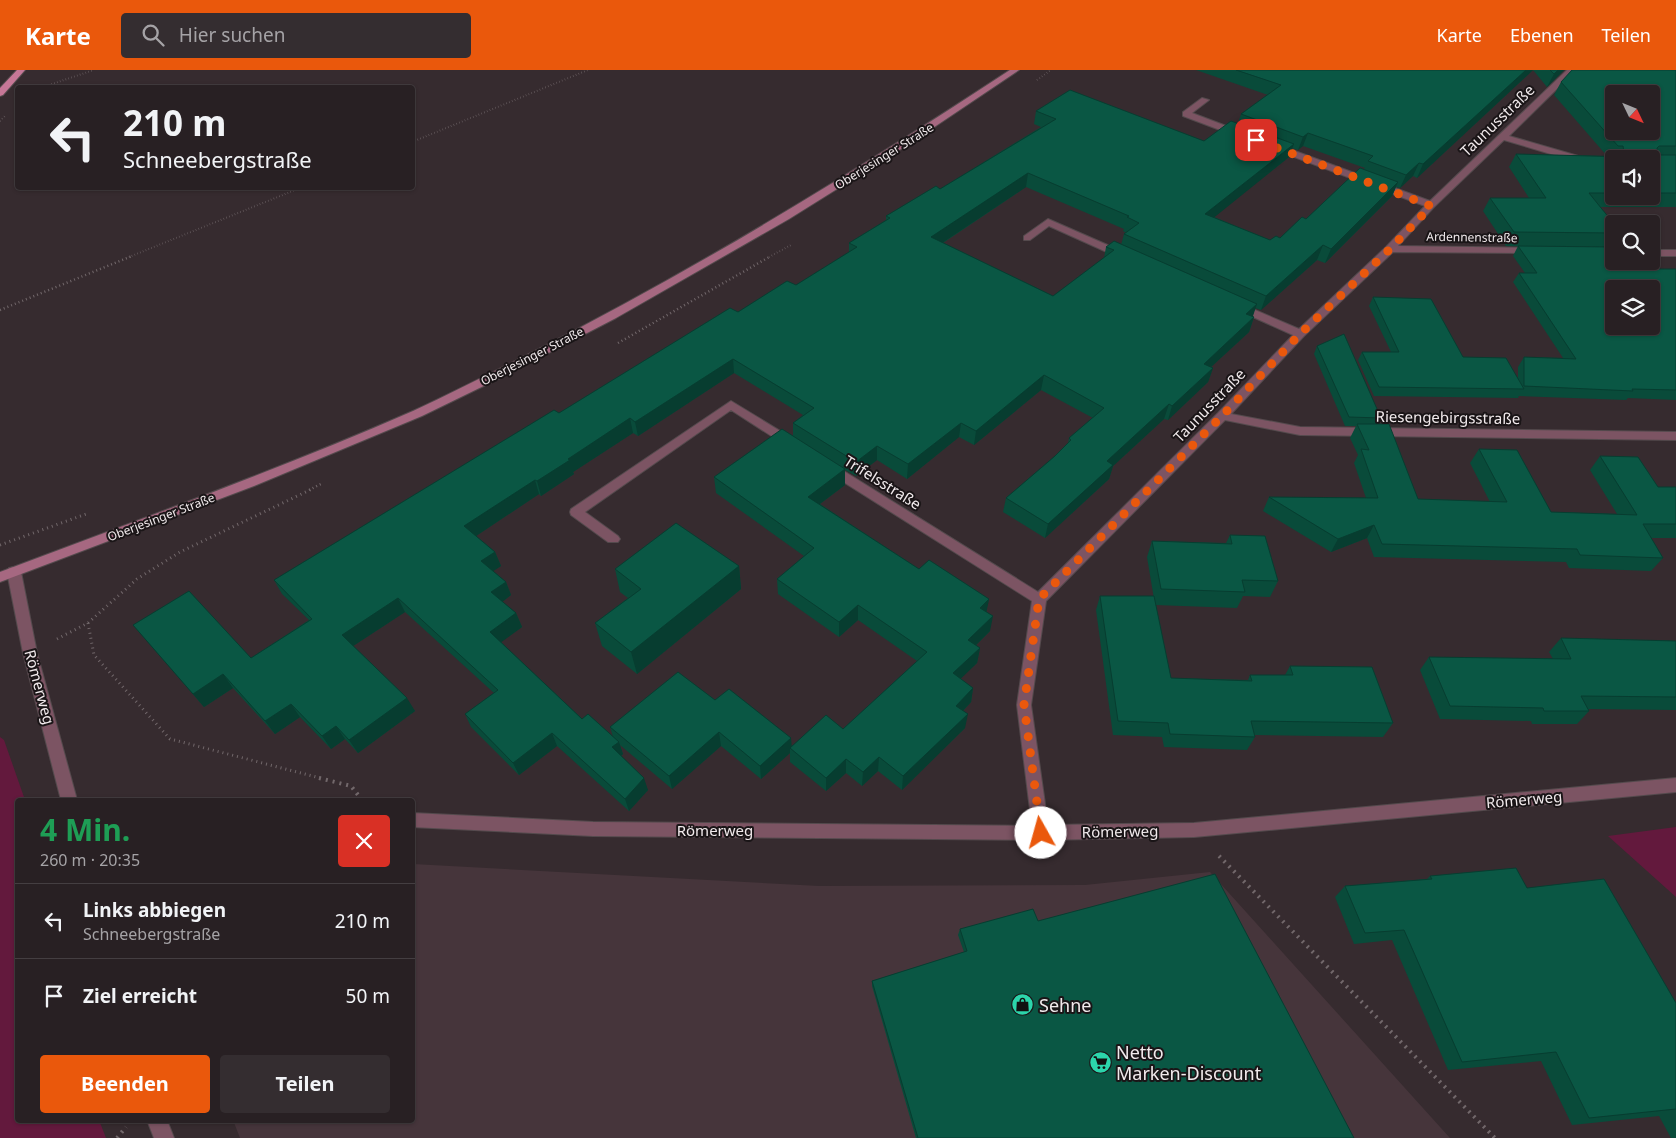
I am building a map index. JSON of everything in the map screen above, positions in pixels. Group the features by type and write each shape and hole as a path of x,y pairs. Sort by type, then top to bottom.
{"main road":[{"path":"0,93 21,70"},
{"name":"Oberjesinger Straße","path":"0,577 142,525 324,453 418,413 506,370 644,299 786,217 906,142 1015,70"}],"street":[{"name":"Taunusstraße","path":"1039,599 1222,416 1300,334 1390,249 1431,206 1572,70"},
{"path":"1205,100 1186,114 1249,138"},
{"path":"1504,137 1591,163 1605,164"},
{"path":"1268,144 1431,206"},
{"path":"1027,238 1048,222 1138,262"},
{"name":"Ardennenstraße","path":"1390,249 1546,251"},
{"path":"1660,253 1676,253"},
{"path":"1228,302 1300,334"},
{"path":"613,539 576,512 731,406 798,447"},
{"name":"Riesengebirgsstraße","path":"1222,416 1300,431 1676,436"},
{"name":"Trifelsstraße","path":"823,463 1039,599"},
{"name":"Römerweg","path":"14,572 30,653 69,798"},
{"path":"1039,599 1024,705 1041,833"},
{"name":"Römerweg","path":"415,820 593,829 1041,833 1194,830 1676,785"},
{"path":"158,1123 164,1138"}],"path":[{"path":"49,85 94,70"},
{"path":"415,141 588,70"},
{"path":"0,310 295,190"},
{"path":"0,545 90,513"},
{"path":"88,623 94,655 170,739 351,786 360,798"},
{"path":"1194,830 1495,1138"}],"shaded area":[{"path":"0,737 4,740 24,798 15,798 15,1123 100,1123 106,1138 0,1138"},
{"path":"1676,827 1676,897 1608,836"},
{"path":"415,864 819,886 1085,885 1210,872 1450,1138 240,1138 234,1123 415,1123"}],"building":[{"path":"1236,70 1526,70 1423,164 1419,163 1406,175 1368,161 1373,156 1308,133 1303,137 1241,114 1281,85"},
{"path":"1550,70 1558,70 1554,74"},
{"path":"1572,70 1676,70 1676,146 1659,146 1657,150 1624,150 1623,146 1618,146 1613,140 1660,140 1660,85 1605,85 1605,131 1561,82"},
{"path":"1070,90 1204,141 1231,121 1294,144 1205,214 1270,240 1276,236 1280,238 1302,217 1306,219 1360,168 1398,182 1331,249 1323,245 1266,296 1124,234 1139,223 1127,217 1129,216 1028,173 931,237 1053,296 1114,250 1106,247 1114,241 1257,304 1246,314 1254,317 1204,364 1213,368 1172,406 1169,404 1107,461 1113,465 1048,524 1006,498 1055,456 1071,440 1069,438 1104,408 1044,375 976,431 961,423 908,464 877,446 856,462 793,423 814,408 733,359 635,422 630,418 568,459 570,460 537,481 535,480 464,526 495,552 481,561 506,582 491,592 516,613 490,632 582,719 588,714 619,742 612,747 644,778 625,799 552,733 513,763 465,714 498,690 398,598 342,635 407,698 349,740 336,726 322,736 291,704 265,721 223,674 193,694 133,625 189,591 251,658 312,619 274,580 554,410 559,413 730,308 738,312 787,281 796,285 857,247 849,243 890,218 886,216 936,186 940,189 1056,119 1036,111"},
{"path":"1516,154 1605,156 1605,193 1589,193 1607,215 1605,215 1605,233 1514,232 1490,198 1546,198"},
{"path":"1660,155 1676,155 1676,193 1660,193"},
{"path":"1518,246 1605,247 1605,270 1676,269 1676,390 1632,389 1633,391 1524,386 1524,357 1576,359 1519,273 1537,273"},
{"path":"1373,297 1431,299 1463,357 1506,358 1524,389 1379,387 1362,352 1399,352"},
{"path":"1344,334 1381,418 1349,417 1317,346"},
{"path":"1357,424 1389,424 1418,499 1507,502 1479,449 1517,450 1551,512 1637,515 1600,456 1638,457 1658,487 1676,487 1676,524 1643,524 1663,558 1580,555 1577,549 1382,544 1374,525 1338,539 1269,497 1378,498 1361,449 1369,450"},
{"path":"782,429 845,469 808,497 919,569 929,560 989,599 980,608 993,616 968,640 980,648 953,673 973,688 956,706 968,714 903,776 879,757 863,772 846,759 826,778 790,748 826,715 843,729 927,652 858,605 839,622 777,579 814,548 714,477"},
{"path":"676,523 739,566 631,652 595,623 641,589 615,569"},
{"path":"1230,535 1265,536 1278,581 1242,580 1245,592 1161,589 1152,541 1232,544"},
{"path":"1100,596 1154,596 1171,678 1252,681 1250,675 1293,675 1290,666 1372,667 1393,723 1251,721 1255,737 1170,734 1168,723 1118,721"},
{"path":"1561,638 1676,641 1676,697 1581,696 1589,711 1544,711 1543,708 1450,706 1429,657 1571,659"},
{"path":"678,672 715,700 729,689 791,738 760,766 719,732 669,776 610,727"},
{"path":"1516,868 1527,888 1604,879 1676,1003 1676,1109 1589,1118 1556,1052 1462,1062 1404,930 1365,933 1345,886 1432,879 1430,876"},
{"name":"Netto Marken-Discount","path":"1215,874 1354,1138 918,1138 872,981 967,951 960,929 1033,909 1038,921"}],"place":[{"name":"Sehne","path":"1023,1005"},
{"name":"Netto Marken-Discount","path":"1100,1062"}],"route":[{"path":"1041,833 1024,705 1039,599 1222,416 1300,334 1390,249 1431,206 1256,140"}]}
